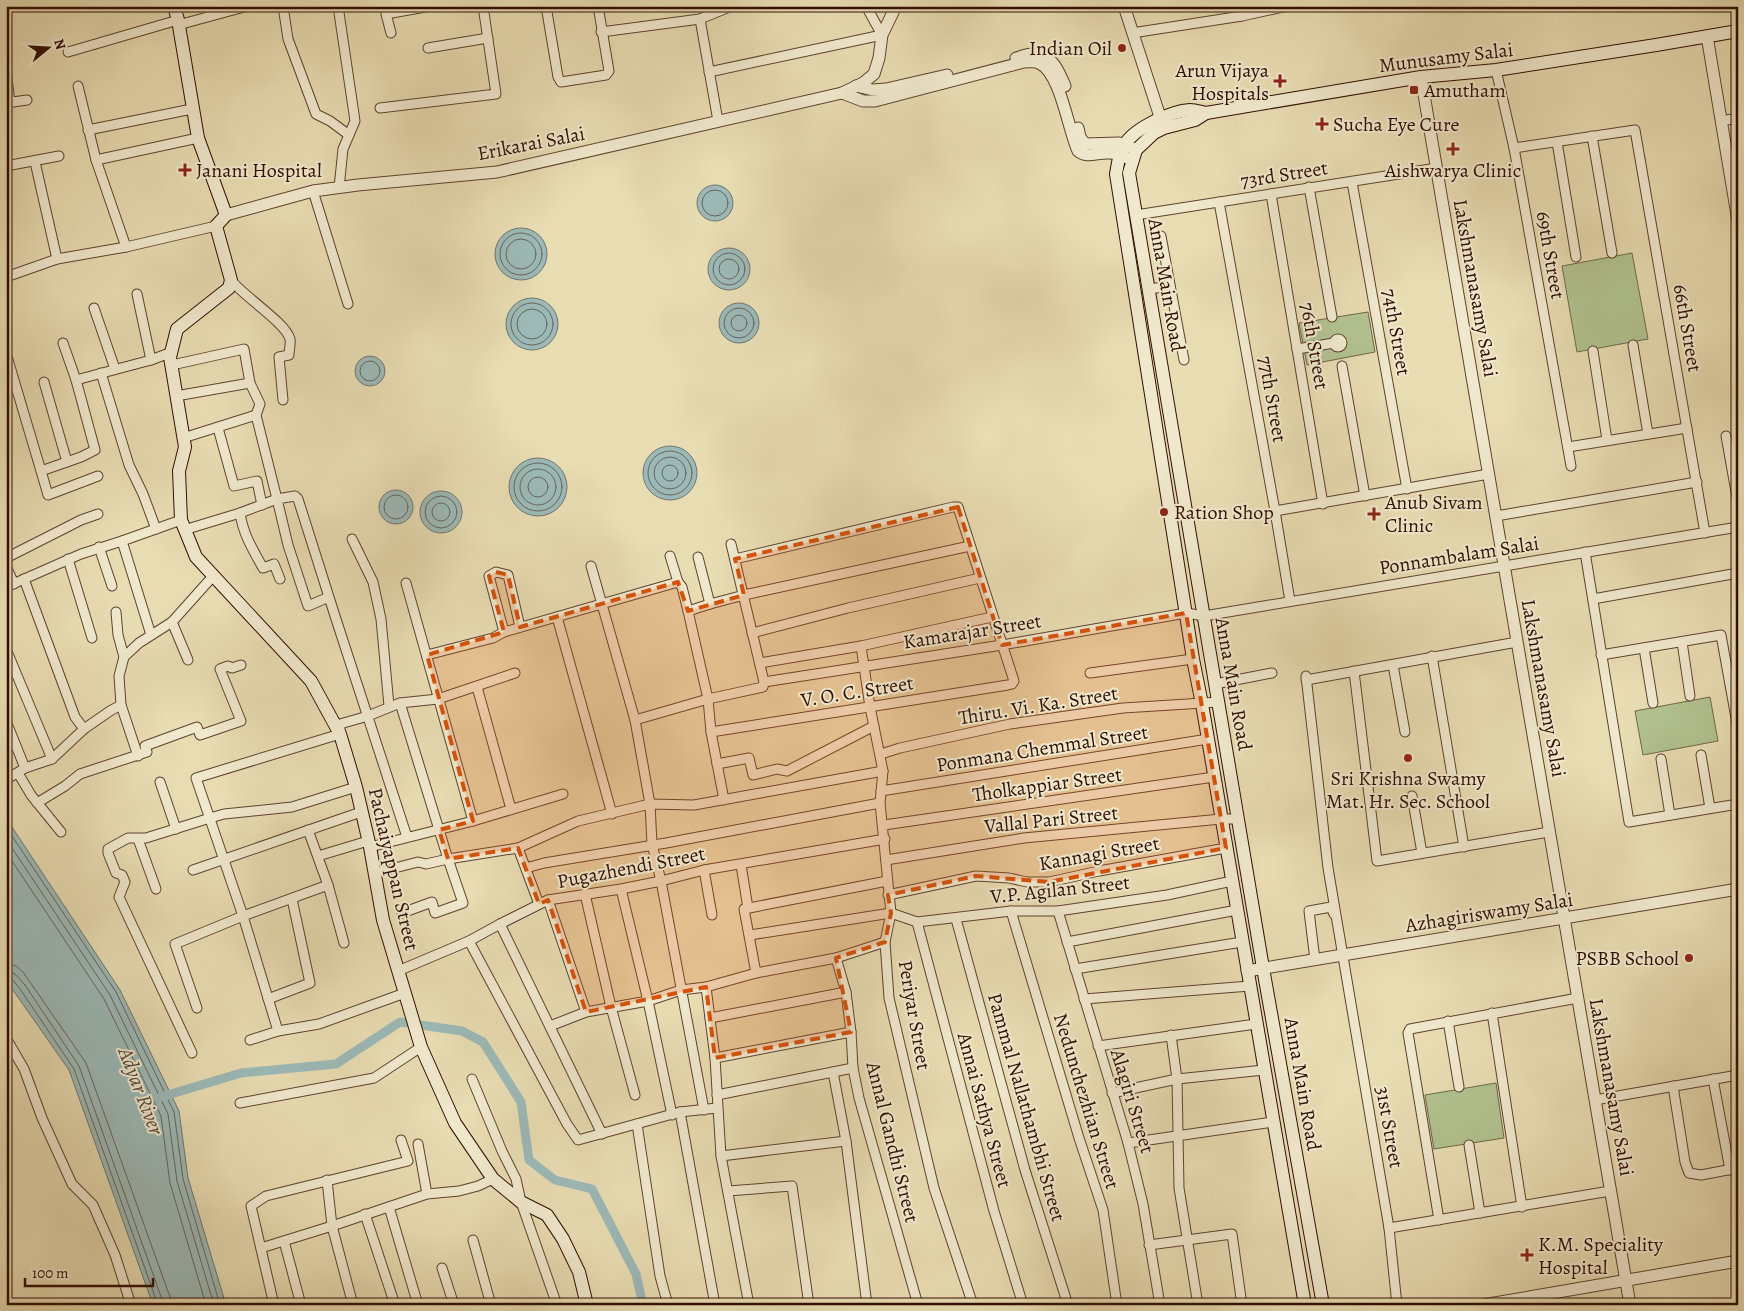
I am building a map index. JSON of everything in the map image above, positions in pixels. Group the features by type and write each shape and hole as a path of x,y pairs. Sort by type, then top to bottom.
{"main road":[{"path":"172,359 177,329 228,288 231,280 216,226 226,215 198,138 174,6"},
{"name":"Munusamy Salai","path":"1162,123 1190,110 1206,113 1421,77 1496,70 1738,30"},
{"path":"1122,149 1146,125 1162,123"},
{"path":"1134,155 1162,123"},
{"name":"Anna Main Road","path":"1122,149 1116,174 1193,659 1305,1305"},
{"name":"Anna Main Road","path":"1134,155 1129,173 1238,819 1323,1305"},
{"name":"Pachaiyappan Street","path":"172,359 185,447 179,472 182,525 196,557 311,681 340,734 356,787 375,873 383,920 420,1045 455,1122 493,1180 522,1202 547,1215 563,1240 579,1272 587,1305"}],"street":[{"path":"68,52 178,22 248,6"},
{"path":"283,6 288,38 316,114 330,120 349,135"},
{"path":"338,6 355,121 342,149 339,188"},
{"path":"391,33 386,14 394,11 431,6"},
{"path":"380,108 496,94 483,6"},
{"path":"546,6 558,77 561,82 606,75 609,71 598,6"},
{"path":"601,32 700,19 732,6"},
{"path":"709,72 882,36 866,6"},
{"name":"Erikarai Salai","path":"226,215 313,191 497,172 842,93 863,83 874,74 879,58 882,36 896,6"},
{"path":"1124,6 1162,123"},
{"path":"1132,33 1241,11 1288,6"},
{"path":"700,19 718,121"},
{"path":"1707,36 1738,221"},
{"path":"428,48 488,38"},
{"path":"856,86 873,90 886,90 1032,54 1042,54 1053,63 1063,82 1083,142 1091,145 1113,143 1134,155"},
{"path":"842,93 863,100 883,100 1024,62 1037,62 1047,69 1053,79 1078,151 1088,155 1122,149"},
{"name":"69th Street","path":"1496,70 1514,148 1571,466"},
{"path":"6,71 8,102 27,100"},
{"name":"Lakshmanasamy Salai","path":"1421,77 1630,1305"},
{"path":"78,86 96,160 126,247"},
{"path":"88,130 192,109"},
{"path":"1721,121 1738,118"},
{"name":"66th Street","path":"1592,136 1635,130 1705,533"},
{"path":"1514,148 1592,136 1612,253"},
{"path":"96,160 198,138"},
{"path":"1556,142 1576,257"},
{"path":"6,166 59,156"},
{"path":"35,162 57,259"},
{"name":"73rd Street","path":"1136,215 1437,168"},
{"name":"74th Street","path":"1352,182 1407,489"},
{"path":"1310,188 1332,317"},
{"path":"313,191 348,304"},
{"name":"76th Street","path":"1271,194 1324,504"},
{"name":"77th Street","path":"1219,202 1290,601"},
{"path":"6,277 57,259 126,247 216,226"},
{"path":"1161,236 1184,360"},
{"path":"231,280 281,326 290,339 289,355 280,357 283,400"},
{"path":"1149,289 1170,286"},
{"path":"137,294 151,360"},
{"path":"94,308 115,369"},
{"path":"41,471 95,450 76,380 63,342"},
{"path":"1297,349 1334,343"},
{"path":"1632,345 1648,434"},
{"path":"76,380 151,360 244,349 250,383 260,404 256,415 288,545 308,606 329,597"},
{"path":"1593,351 1607,440"},
{"path":"6,353 48,495 98,476"},
{"path":"1342,366 1365,496"},
{"path":"101,373 129,465 143,494 156,529"},
{"path":"44,382 67,462"},
{"path":"176,396 250,383"},
{"path":"183,438 256,415"},
{"path":"218,428 234,486 256,481 262,505"},
{"path":"1568,447 1687,428"},
{"path":"1726,436 1738,503"},
{"path":"1275,511 1488,474"},
{"path":"1496,516 1697,482"},
{"path":"6,566 10,586 99,547 156,529 240,513 277,499 295,496 298,499 407,837"},
{"path":"735,559 958,507 1002,645"},
{"path":"240,513 248,542 263,568 274,564 280,580"},
{"path":"6,558 81,520 98,514"},
{"name":"Ponnambalam Salai","path":"1186,613 1204,616 1738,527"},
{"path":"352,539 373,582 381,619 389,706"},
{"path":"122,541 151,635"},
{"path":"731,544 764,682"},
{"path":"688,611 744,595 970,546"},
{"path":"99,547 112,586"},
{"path":"1585,552 1629,822 1738,804"},
{"path":"670,556 678,582 682,587 708,699 711,732 724,800"},
{"path":"698,557 710,604"},
{"path":"68,559 92,638"},
{"path":"592,566 635,720 650,804 652,844 661,881 704,1110"},
{"path":"504,632 488,576 496,572 508,575 520,627"},
{"path":"1593,599 1738,573"},
{"path":"124,657 139,643 172,622 214,576"},
{"path":"752,632 980,578"},
{"path":"24,579 75,716 84,729"},
{"path":"426,655 493,638 520,627 678,582"},
{"path":"406,584 473,821"},
{"path":"116,612 118,635 124,657 119,676 121,705 138,756"},
{"name":"Kamarajar Street","path":"635,720 708,699 757,689 763,687 764,682 1002,645 1186,613"},
{"path":"557,617 612,814"},
{"path":"760,664 861,646 992,617"},
{"path":"172,622 188,660"},
{"path":"1601,655 1722,636 1738,729"},
{"path":"1341,955 1328,868 1306,678 1354,672 1432,656 1517,642"},
{"path":"1682,642 1690,696"},
{"name":"V. O. C. Street","path":"711,732 1012,684 1014,677 1002,645"},
{"name":"Periyar Street","path":"861,646 870,707 883,771 880,802 884,825 888,895 891,913 885,942 889,998 934,1188 973,1305"},
{"path":"1644,648 1653,703"},
{"path":"6,649 52,759"},
{"path":"1432,656 1464,847"},
{"path":"1090,673 1193,659"},
{"path":"37,803 66,786 80,774 147,752 145,746 197,727 200,735 240,720 220,669 240,665"},
{"path":"1393,665 1405,732"},
{"path":"1354,672 1377,860 1549,832"},
{"path":"1215,684 1272,673"},
{"path":"278,1031 243,916 196,778 340,734 340,724 368,716 389,706 438,698 515,674"},
{"path":"477,687 511,810"},
{"name":"Thiru. Vi. Ka. Street","path":"881,754 900,748 1010,724 1123,708 1218,702"},
{"path":"400,703 463,903 435,914 432,902 402,912"},
{"path":"7,778 21,770 52,759 84,729 121,705"},
{"path":"6,721 21,770 37,803 61,832"},
{"path":"717,764 749,758 753,775 777,769 787,771 874,726"},
{"name":"Ponmana Chemmal Street","path":"881,791 1208,739"},
{"path":"1701,755 1710,808"},
{"path":"1661,759 1670,815"},
{"path":"375,873 418,862 426,864 518,848 578,821 650,804 694,805 883,771"},
{"name":"Tholkappiar Street","path":"884,825 1214,777"},
{"path":"160,782 176,829"},
{"path":"192,1053 120,897 125,882 122,875 116,873 108,849 128,838 146,838 224,814 292,807 356,787"},
{"path":"318,856 439,830 563,794"},
{"path":"1412,796 1422,854"},
{"path":"526,868 880,802"},
{"path":"193,870 222,858 361,812"},
{"name":"Vallal Pari Street","path":"886,860 1024,838 1221,819 1238,819"},
{"path":"308,830 328,885 344,943"},
{"path":"138,839 156,889"},
{"name":"Pugazhendi Street","path":"398,971 469,941 544,902 661,881 704,870 885,839"},
{"path":"518,848 544,902 586,1012"},
{"name":"Kannagi Street","path":"888,895 976,876 1009,878 1027,882 1049,882 1226,848"},
{"path":"741,865 748,908"},
{"path":"704,870 712,915"},
{"path":"756,973 744,909 888,881"},
{"name":"V.P. Agilan Street","path":"891,913 916,922 1011,911 1058,910 1167,895 1232,881"},
{"path":"198,1008 175,944 243,916 328,885"},
{"path":"621,889 676,1114 715,1305"},
{"name":"Azhagiriswamy Salai","path":"1247,971 1738,889"},
{"path":"585,894 611,1007 635,1095"},
{"path":"268,999 310,984 292,899"},
{"path":"1315,960 1308,912 1310,910 1329,907 1333,910 1341,955"},
{"name":"Alagiri Street","path":"1058,910 1128,1143 1143,1204 1160,1305"},
{"path":"1067,942 1237,910"},
{"name":"Nedunchezhian Street","path":"1011,911 1079,1138 1103,1210 1117,1305"},
{"path":"750,935 891,913"},
{"name":"Pammal Nallathambhi Street","path":"956,918 1025,1170 1068,1305"},
{"name":"Annai Sathya Street","path":"916,922 994,1211 1023,1305"},
{"path":"500,924 602,1134"},
{"path":"469,941 567,1124 578,1140 676,1114 717,1108"},
{"path":"550,1026 586,1012 648,1001 681,990 706,987 756,973 836,958 885,942"},
{"path":"1075,969 1242,942"},
{"name":"31st Street","path":"1341,955 1389,1228 1396,1305"},
{"name":"Annal Gandhi Street","path":"836,958 846,992 853,1068 859,1098 918,1305"},
{"path":"1084,1000 1250,986"},
{"path":"706,987 715,1058 721,1156 749,1305"},
{"path":"710,1018 846,992"},
{"path":"250,1040 278,1031 319,1024 406,996"},
{"path":"1439,1220 1408,1032 1410,1029 1448,1021 1578,998"},
{"path":"1492,1014 1522,1207"},
{"path":"1448,1021 1459,1087"},
{"path":"1098,1046 1256,1024"},
{"path":"715,1058 851,1032"},
{"path":"1171,1035 1177,1079 1179,1188 1198,1305"},
{"path":"6,1038 24,1069 42,1118 72,1184 93,1205 115,1255 131,1305"},
{"path":"240,1103 374,1078 420,1045"},
{"path":"717,1095 853,1068"},
{"path":"1112,1093 1177,1079 1264,1070"},
{"path":"833,1072 846,1141 867,1305"},
{"path":"1595,1100 1738,1075"},
{"path":"1673,1086 1685,1162 1689,1173 1701,1175 1734,1169 1713,1079"},
{"path":"472,1080 502,1152 516,1179 557,1305"},
{"path":"1128,1143 1273,1122"},
{"path":"637,1124 660,1276 668,1305"},
{"path":"274,1305 251,1206 266,1196 408,1161 401,1140"},
{"path":"721,1156 846,1141"},
{"path":"418,1144 427,1194"},
{"path":"1469,1145 1480,1213"},
{"path":"327,1180 332,1226 353,1305"},
{"path":"261,1248 427,1194 460,1191 493,1180"},
{"path":"728,1191 792,1186 809,1305"},
{"path":"1389,1228 1610,1191"},
{"path":"389,1207 418,1305"},
{"path":"365,1214 395,1305"},
{"path":"1149,1245 1232,1234 1242,1305"},
{"path":"473,1240 491,1305"},
{"path":"284,1241 301,1305"},
{"path":"1483,1305 1738,1261"},
{"path":"442,1268 454,1305"}],"highlighted area":[{"path":"958,507 1002,645 1186,613 1226,848 1049,882 976,876 888,895 891,913 885,942 836,958 851,1032 715,1058 706,987 586,1012 548,900 539,904 518,848 448,859 439,830 473,821 427,655 504,632 489,576 496,572 508,575 520,627 678,582 688,611 744,595 735,559"}],"green space":[{"path":"1632,253 1648,339 1577,352 1562,266"},
{"path":"1368,312 1375,352 1307,365 1299,323"},
{"path":"1710,697 1718,741 1643,755 1635,711"},
{"path":"1496,1083 1504,1138 1434,1149 1425,1095"}],"water":[{"path":"715,185 722,186 728,190 732,196 732,210 728,216 722,220 715,221 708,220 702,216 698,210 697,203 698,196 702,190 708,186"},
{"path":"516,228 526,228 535,232 543,240 547,254 543,268 535,276 526,280 516,280 507,276 499,268 495,259 495,249 499,240 507,232"},
{"path":"725,248 733,248 744,254 750,269 744,284 733,290 725,290 714,284 708,273 708,265 714,254"},
{"path":"527,298 537,298 551,305 558,319 558,329 551,343 537,350 527,350 517,346 510,339 506,329 506,319 510,309 517,302"},
{"path":"739,303 753,309 759,323 753,337 739,343 725,337 719,323 725,309"},
{"path":"370,356 381,360 385,371 381,382 370,386 359,382 355,371 359,360"},
{"path":"670,446 680,448 689,454 695,463 697,473 695,483 689,492 680,498 670,500 660,498 651,492 645,483 643,473 645,463 651,454 660,448"},
{"path":"532,458 544,458 559,466 567,481 567,493 559,508 544,516 532,516 517,508 509,493 509,481 517,466"},
{"path":"396,490 403,491 408,495 412,500 412,514 408,519 403,523 396,524 389,523 384,519 380,514 379,507 380,500 384,495 389,491"},
{"path":"441,491 456,497 462,512 456,527 441,533 426,527 420,512 426,497"},
{"name":"Adyar River","path":"6,818 120,990 179,1111 188,1178 226,1305 153,1305 69,1070 6,980"}],"waterway":[{"name":"Adyar River","path":"161,1097 241,1073 336,1064 400,1022 462,1031 483,1042 521,1102 529,1160 555,1180 592,1189 636,1274 643,1305"}],"place":[{"name":"Indian Oil","path":"1122,48"},
{"name":"Arun Vijaya Hospitals","path":"1280,81"},
{"name":"Amutham","path":"1414,90"},
{"name":"Sucha Eye Cure","path":"1322,124"},
{"name":"Aishwarya Clinic","path":"1453,149"},
{"name":"Janani Hospital","path":"185,170"},
{"name":"Ration Shop","path":"1164,512"},
{"name":"Anub Sivam Clinic","path":"1374,514"},
{"name":"Sri Krishna Swamy Mat. Hr. Sec. School","path":"1408,758"},
{"name":"PSBB School","path":"1689,958"},
{"name":"K.M. Speciality Hospital","path":"1527,1255"}]}
